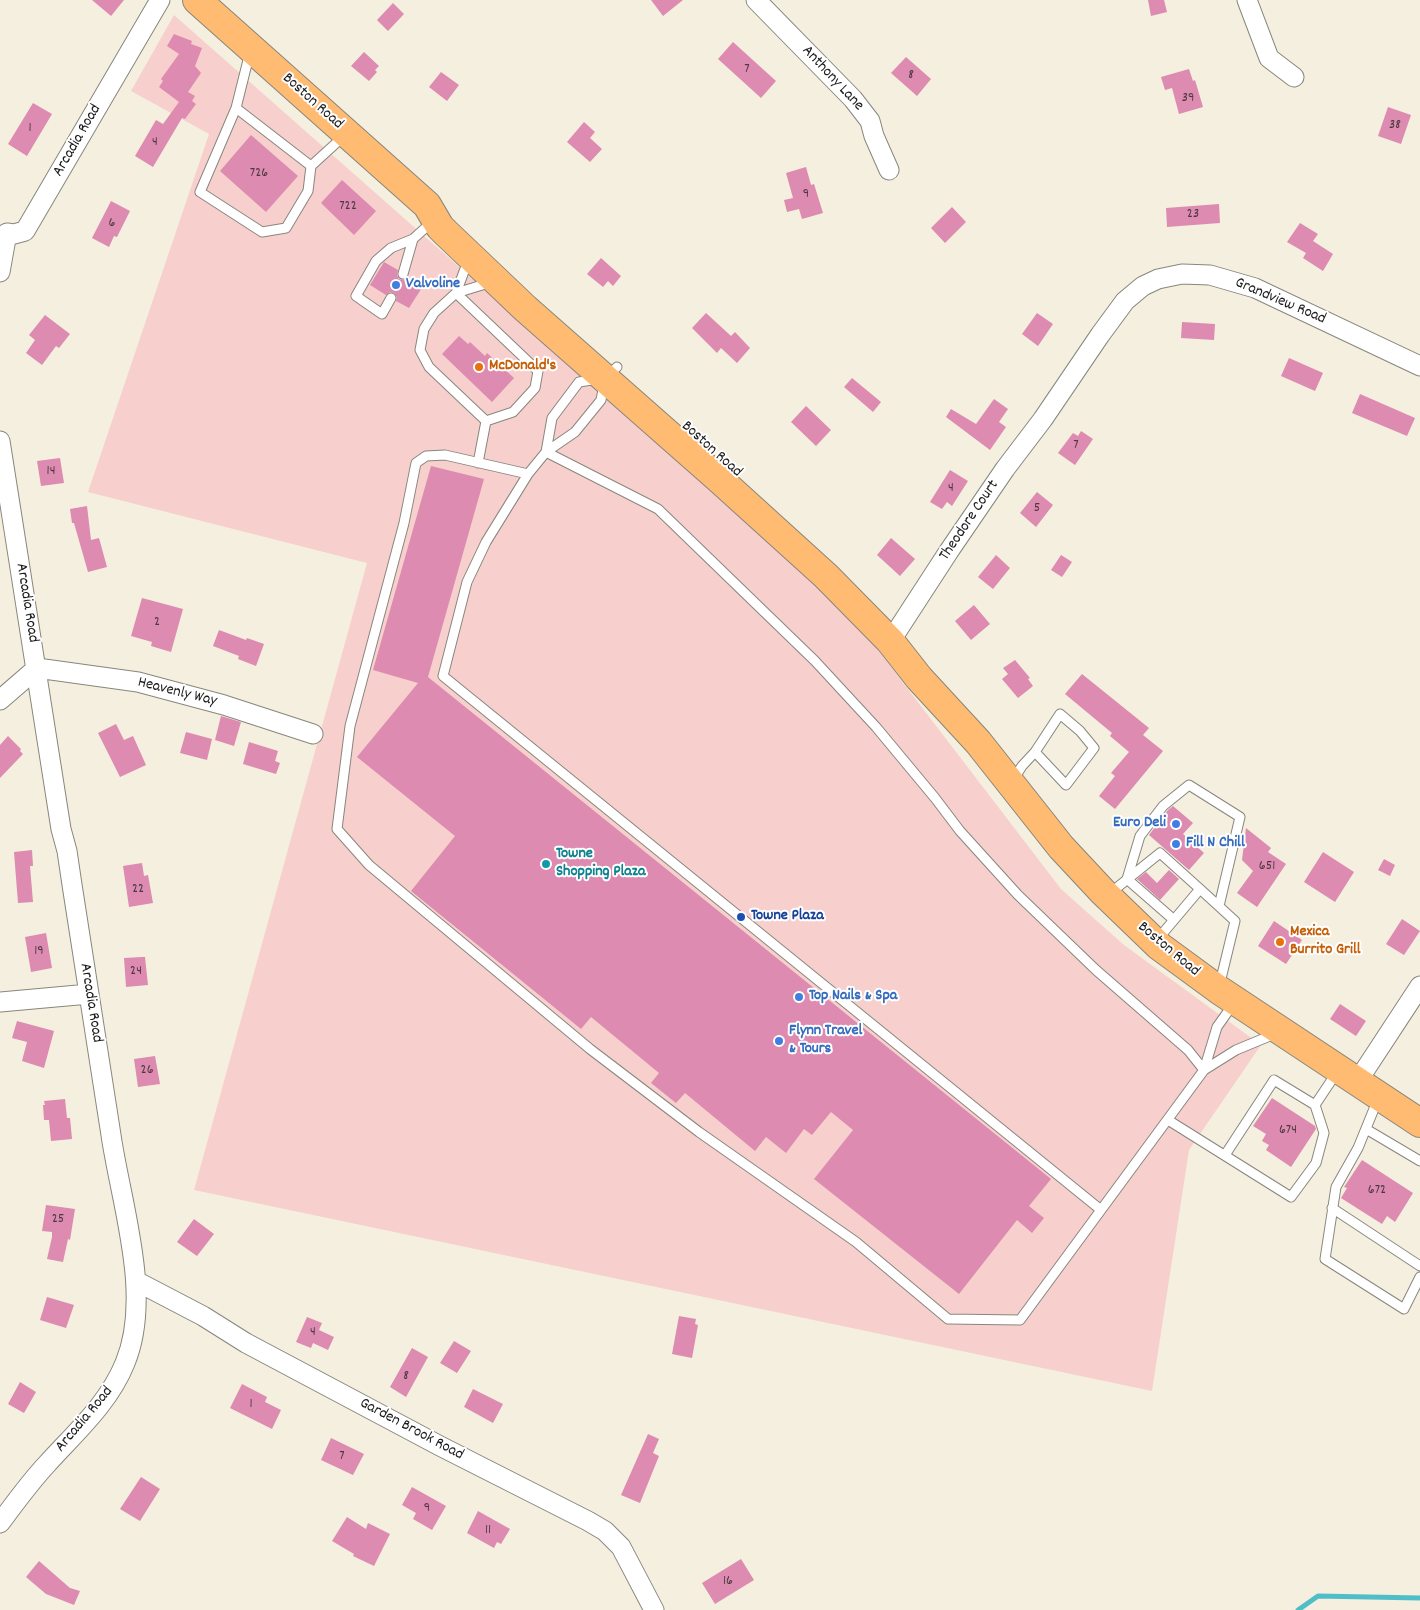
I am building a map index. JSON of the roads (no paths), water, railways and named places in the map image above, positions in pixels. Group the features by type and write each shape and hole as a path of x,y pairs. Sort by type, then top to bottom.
{"main road":[{"name":"Boston Road","path":"209,4 251,48 431,212 446,233 497,281 611,372 812,539 856,583 897,631 938,684 962,725"},
{"name":"Boston Road","path":"431,212 453,218 611,372 826,576 890,641 919,678 978,742 1061,847 1117,888 1155,942 1227,996 1420,1123"}],"street":[{"name":"Arcadia Road","path":"0,272 4,232 14,234 25,231 160,0"},
{"name":"Anthony Lane","path":"756,0 853,99 870,122 889,170"},
{"path":"1247,0 1269,58 1294,77"},
{"name":"Grandview Road","path":"1047,413 1125,301 1142,286 1158,278 1182,274 1210,275 1255,288 1420,366"},
{"name":"Theodore Court","path":"897,631 975,512 1047,413"},
{"name":"Arcadia Road","path":"0,441 110,1135 132,1247 136,1281 133,1336 127,1357 116,1383 102,1404 46,1465 0,1523"},
{"path":"0,700 36,668"},
{"name":"Heavenly Way","path":"36,668 138,682 224,705 313,734"},
{"path":"1348,1076 1420,986"},
{"path":"0,1002 89,994"},
{"name":"Garden Brook Road","path":"136,1281 203,1316 254,1347 605,1531 621,1548 654,1610"}],"lane":[{"path":"251,48 236,108 200,192 262,232 286,228 308,191 311,166 347,134"},
{"path":"236,108 311,166"},
{"path":"403,274 413,239 431,212"},
{"path":"391,298 382,314 356,296 376,261 391,248 413,239"},
{"path":"456,293 470,256"},
{"path":"486,421 429,367 420,350 424,329 434,313 456,293 497,281"},
{"path":"456,293 538,371 535,388 513,412 486,421"},
{"path":"546,452 552,418 579,382 611,372"},
{"path":"611,372 601,400 575,432 546,452 528,474 486,542 467,582 443,676 1101,1210"},
{"path":"478,463 486,421"},
{"path":"546,452 658,509 808,653 876,727 960,831 1018,895 1096,970 1188,1050 1204,1070"},
{"path":"528,474 445,455 426,456 416,463 404,523 350,726 337,829 369,865 590,1049 699,1132 856,1242 948,1319 1020,1320 1204,1070 1227,996 1235,920 1160,853 1117,888"},
{"path":"1010,784 1022,766 1035,752 1060,714 1080,731 1094,748 1066,785 1035,752"},
{"path":"1117,888 1140,836 1163,806 1189,785 1240,818 1219,906"},
{"path":"1117,888 1174,920"},
{"path":"1155,942 1200,889"},
{"path":"1204,1070 1236,1050 1280,1032"},
{"path":"1315,1105 1348,1076"},
{"path":"1168,1120 1291,1197 1316,1164 1324,1133 1315,1105 1274,1080 1225,1155"},
{"path":"1379,1096 1358,1148 1336,1187 1325,1259 1404,1309 1420,1278"},
{"path":"1366,1128 1420,1161"},
{"path":"1332,1208 1420,1266"}],"waterway":[{"path":"1298,1610 1318,1596 1420,1598"}],"place":[{"name":"Valvoline","path":"396,285"},
{"name":"McDonald's","path":"479,367"},
{"name":"Euro Deli","path":"1176,824"},
{"name":"Fill N Chill","path":"1176,844"},
{"name":"Towne Shopping Plaza","path":"546,864"},
{"name":"Towne Plaza","path":"741,917"},
{"name":"Mexica Burrito Grill","path":"1280,942"},
{"name":"Top Nails & Spa","path":"799,997"},
{"name":"Flynn Travel & Tours","path":"779,1041"}]}
